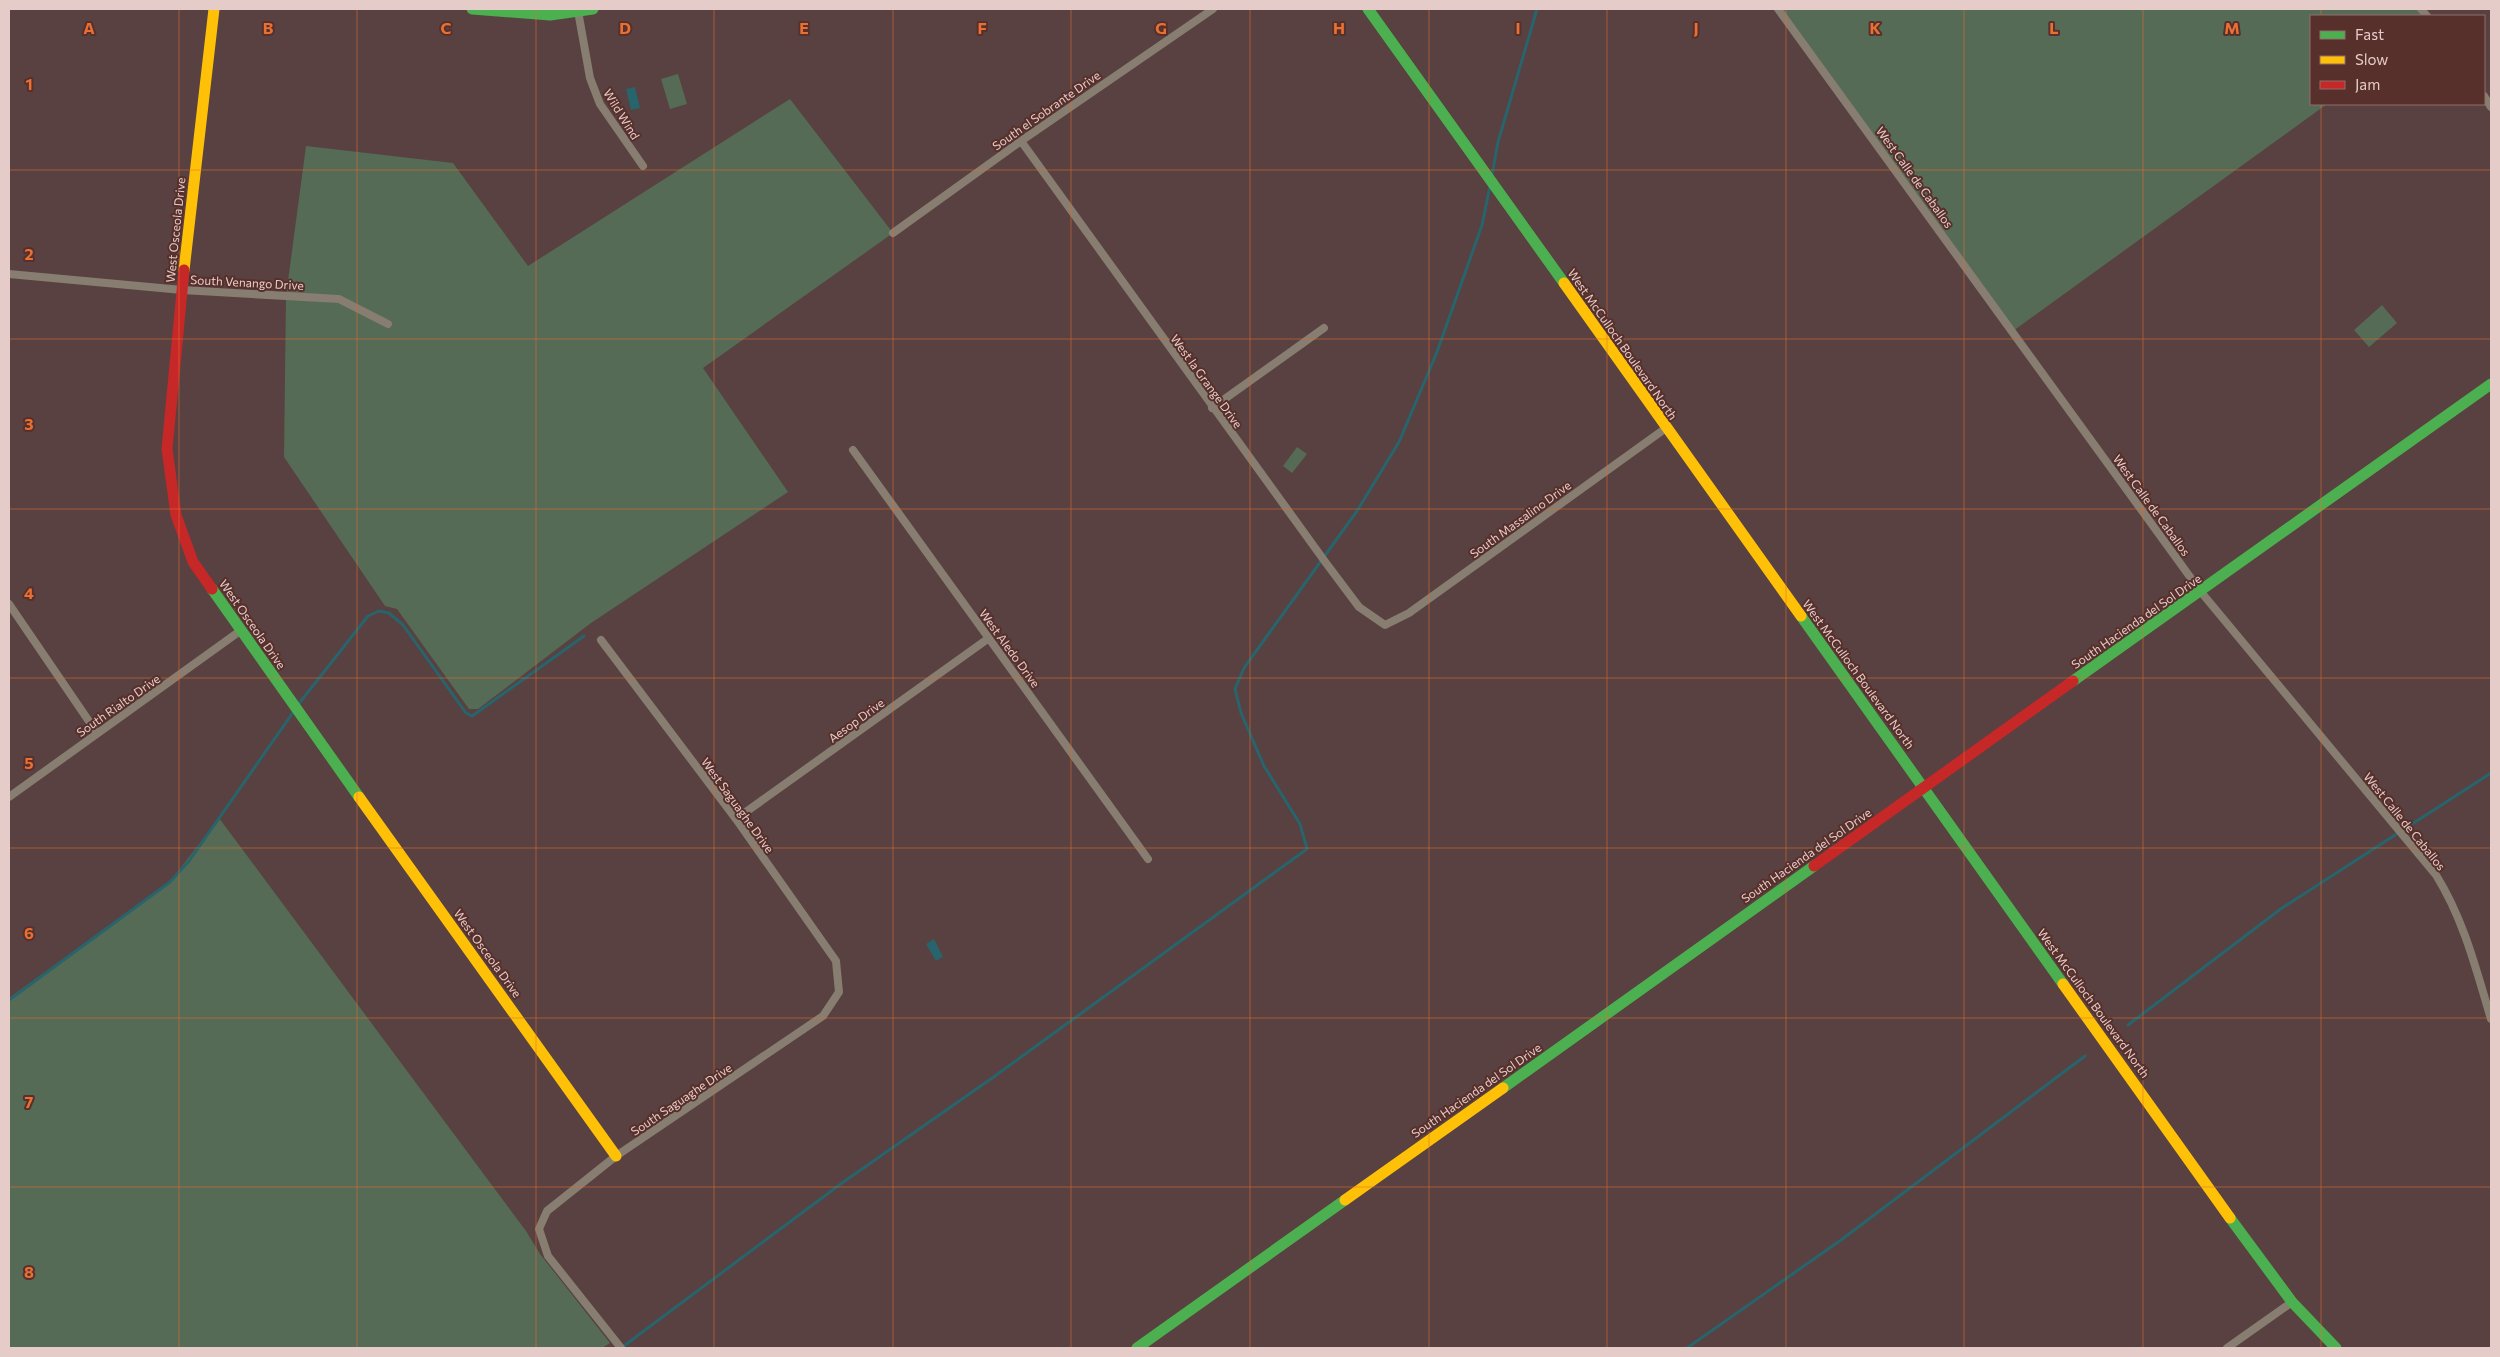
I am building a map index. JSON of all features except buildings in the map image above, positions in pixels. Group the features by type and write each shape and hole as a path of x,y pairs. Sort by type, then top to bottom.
{"street":[{"name":"West Osceola Drive","path":"214,9 182,290 167,449 176,514 193,562 240,631 616,1156"},
{"path":"472,9 550,15 593,9"},
{"name":"South el Sobrante Drive","path":"892,233 1021,141 1213,9"},
{"name":"West McCulloch Boulevard North","path":"1368,9 2292,1302 2336,1348"},
{"name":"West Calle de Caballos","path":"1778,9 2201,592 2436,875 2453,902 2464,929 2491,1019"},
{"name":"Wild Wind","path":"578,11 590,78 597,96 643,166"},
{"name":"West la Grange Drive","path":"1021,141 1212,408 1359,607 1385,625"},
{"name":"South Venango Drive","path":"9,274 182,290 339,299 388,324"},
{"path":"1212,408 1324,328"},
{"name":"South Hacienda del Sol Drive","path":"1137,1348 2491,384"},
{"name":"South Massalino Drive","path":"1385,625 1409,614 1666,428"},
{"name":"West Aledo Drive","path":"853,450 1148,859"},
{"path":"9,604 97,733"},
{"name":"South Rialto Drive","path":"9,797 240,631"},
{"name":"Aesop Drive","path":"736,819 989,638"},
{"name":"West Saguaghe Drive","path":"601,640 736,819 836,961 839,992"},
{"name":"South Saguaghe Drive","path":"621,1348 548,1256 539,1229 547,1211 616,1156 823,1016 839,992"},
{"path":"2227,1348 2292,1302"}],"green space":[{"path":"1778,9 2421,9 2426,15 2310,15 2310,105 2326,105 2013,331"},
{"path":"678,74 687,104 670,109 661,79"},
{"path":"790,99 893,233 703,368 788,492 591,623 478,709 469,709 397,609 385,606 284,457 286,296 306,146 453,163 528,266"},
{"path":"2382,305 2397,323 2369,347 2354,330"},
{"path":"1297,447 1307,454 1292,473 1283,466"},
{"path":"219,818 526,1231 540,1254 610,1343 602,1348 9,1348 9,998 170,882"}],"water":[{"path":"635,87 640,108 631,110 626,89"},
{"path":"934,939 943,957 936,961 926,944"}],"waterway":[{"path":"1492,175 1498,142 1537,9"},
{"path":"621,1348 842,1183 995,1076 1307,849 1300,824 1264,766 1241,713 1235,689 1244,668 1357,511 1399,442 1437,352 1482,225 1490,186"},
{"path":"297,706 368,616 379,611 389,613 403,625 466,713 472,716 584,636"},
{"path":"9,1000 170,882 189,861 294,711"},
{"path":"2128,1025 2282,908 2491,773"},
{"path":"1687,1348 1841,1240 2085,1056"}],"traffic: fast":[{"path":"472,9 550,15 593,9"},
{"path":"1368,9 1564,283"},
{"path":"2073,681 2491,384"},
{"path":"212,589 359,797"},
{"path":"1801,616 2063,984"},
{"path":"1503,1088 1814,866"},
{"path":"1137,1348 1345,1200"},
{"path":"2230,1218 2292,1302 2336,1348"}],"traffic: slow":[{"path":"184,270 214,9"},
{"path":"1564,283 1801,616"},
{"path":"359,797 616,1156"},
{"path":"2063,984 2230,1218"},
{"path":"1345,1200 1503,1088"}],"traffic: jam":[{"path":"184,270 167,449 176,515 193,562 212,589"},
{"path":"1814,866 2073,681"}]}
